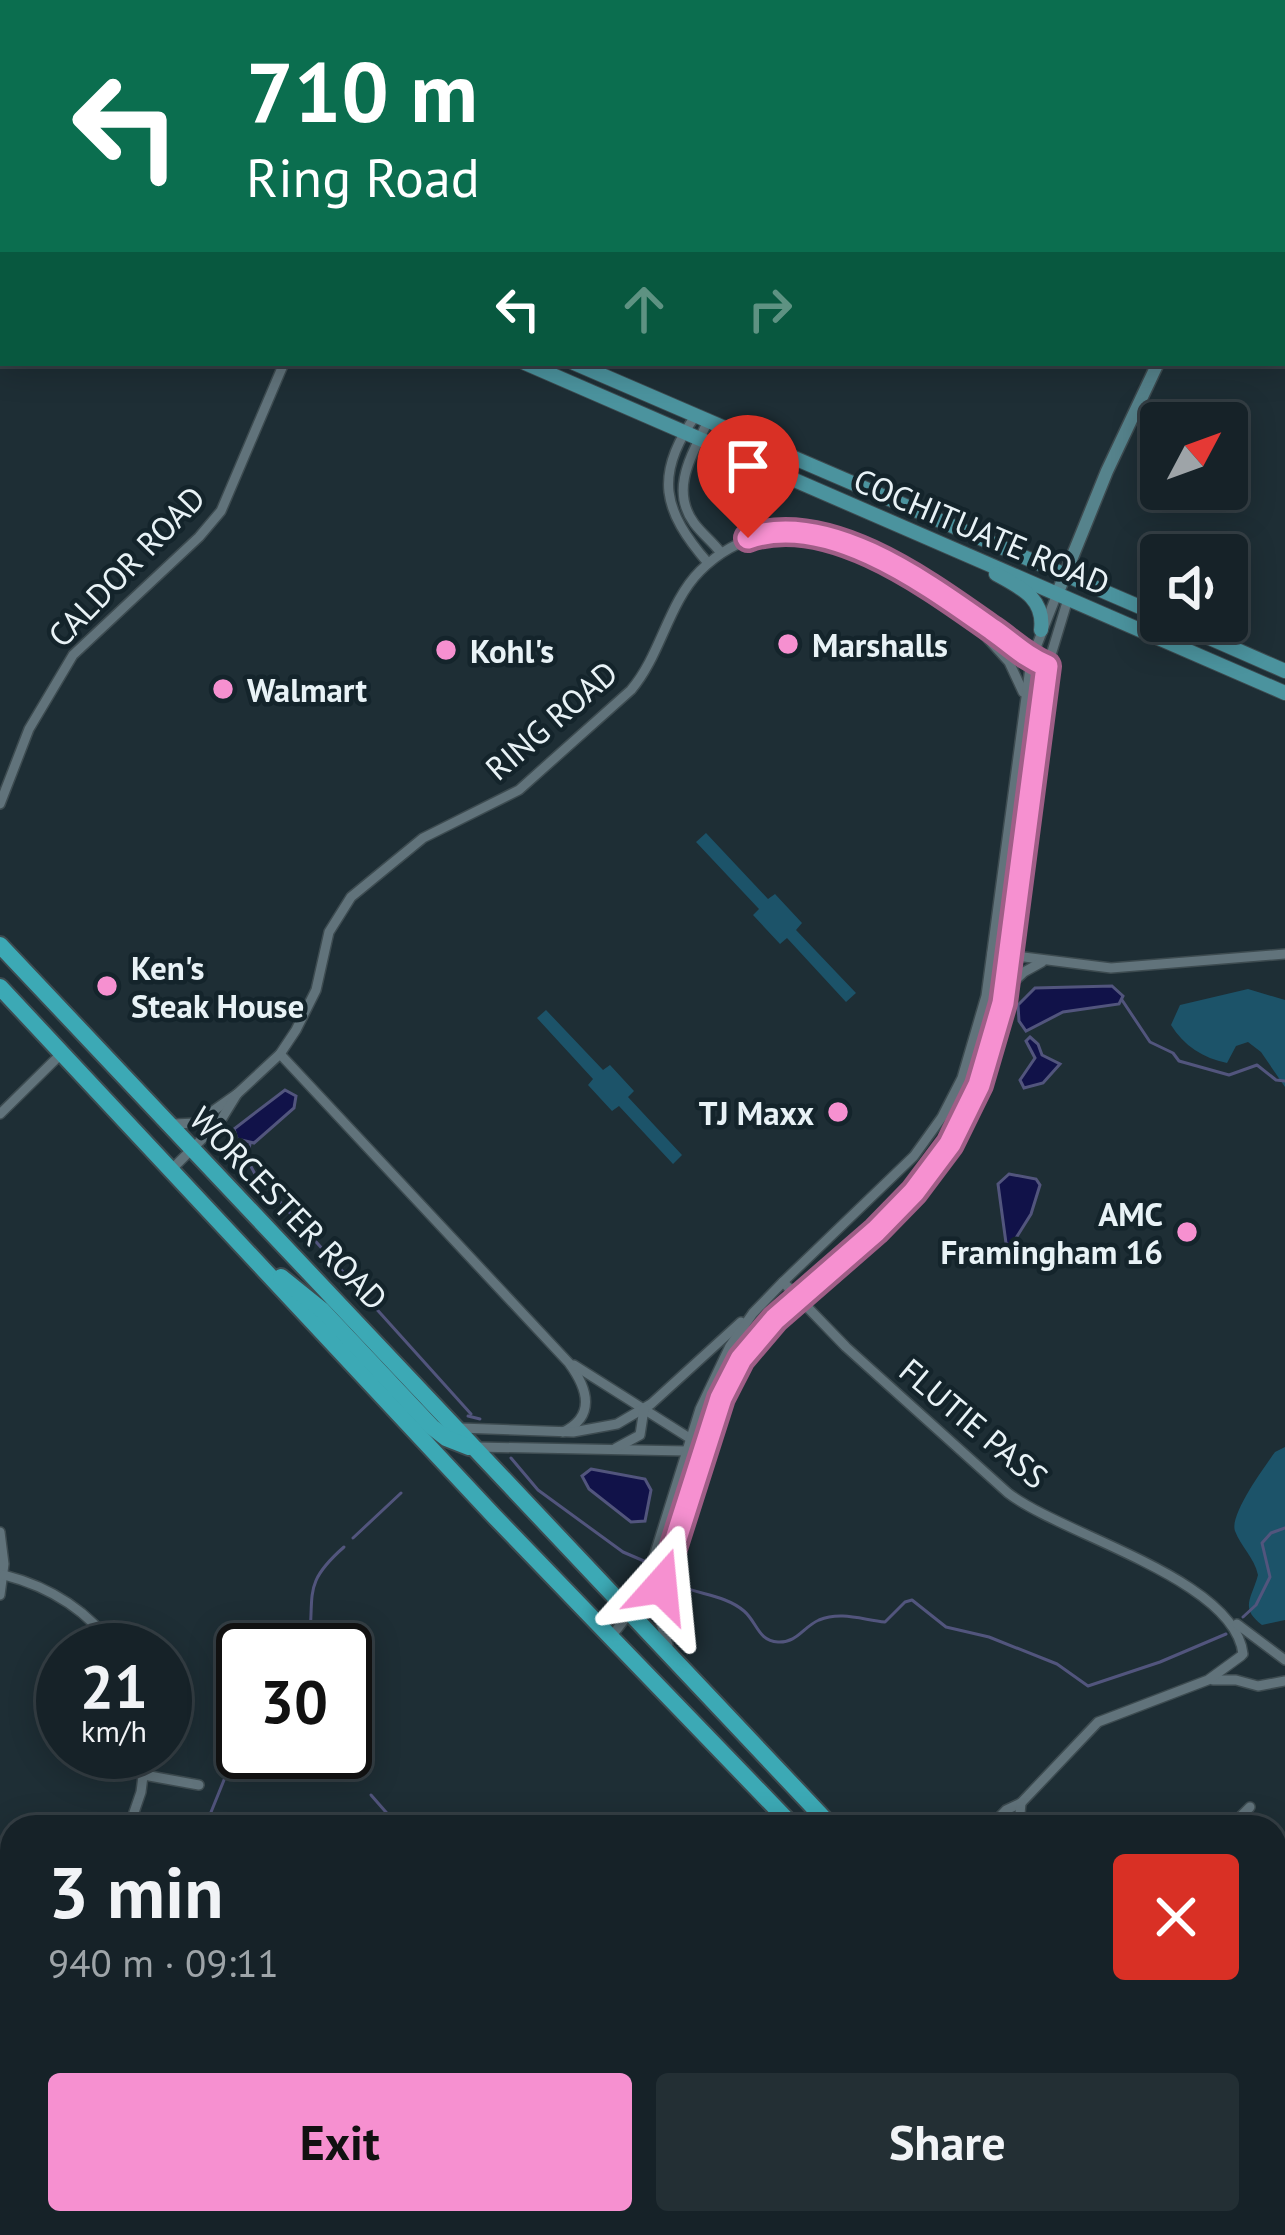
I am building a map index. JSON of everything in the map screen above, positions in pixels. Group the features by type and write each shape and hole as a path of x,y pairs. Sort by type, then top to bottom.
{"highway":[{"name":"WORCESTER ROAD","path":"0,944 820,1815"},
{"name":"WORCESTER ROAD","path":"0,987 462,1482 782,1815"},
{"path":"247,1251 314,1303 436,1432 474,1447"}],"main road":[{"name":"COCHITUATE ROAD","path":"532,366 1285,693"},
{"name":"COCHITUATE ROAD","path":"581,366 1140,607"},
{"path":"934,539 1028,592 1041,610 1041,631"},
{"path":"1219,642 1285,671"}],"street":[{"name":"CALDOR ROAD","path":"0,804 29,729 73,655 221,511 283,366"},
{"path":"686,1675 661,1628 658,1601 704,1449 735,1368 798,1298 891,1217 943,1154 983,1074 1005,992 1047,666 1066,574 1157,366"},
{"path":"702,418 684,432 668,475 669,502 680,529 708,563"},
{"path":"702,418 700,439 683,476 682,494 689,517 721,553"},
{"name":"RING ROAD","path":"171,1170 224,1116 237,1094 280,1054 311,1002 328,932 347,902 422,838 519,790 632,690 690,583 721,553 760,534 788,530 817,534 890,565 1031,660 1047,666"},
{"path":"446,1418 467,1430 563,1432 607,1427 644,1409 892,1180 936,1127 958,1089 974,1045 992,953 1031,660 1041,631 1063,594"},
{"name":"RING ROAD","path":"957,608 1013,669 1025,704"},
{"path":"992,953 1111,968 1285,954"},
{"path":"1005,992 1024,972 1045,961"},
{"path":"0,1114 62,1053"},
{"path":"280,1054 565,1358 584,1386 587,1403 579,1422 563,1432"},
{"path":"160,1116 175,1124 193,1124 237,1094"},
{"name":"FLUTIE PASS","path":"783,1282 887,1386 1012,1496 1162,1570 1285,1660"},
{"path":"611,1637 643,1593 690,1438 719,1364 763,1303"},
{"path":"565,1358 704,1449"},
{"path":"607,1450 638,1438 644,1429 644,1409"},
{"path":"474,1447 704,1449"},
{"path":"0,1532 4,1575 0,1595"},
{"path":"4,1575 62,1597 94,1623"},
{"name":"FLUTIE PASS","path":"1215,1611 1238,1633 1242,1655"},
{"path":"1001,1815 1021,1803 1098,1722 1208,1680 1254,1647 1269,1649 1279,1668 1268,1684"},
{"path":"1242,1655 1240,1671 1247,1682"},
{"path":"1208,1680 1285,1681"},
{"path":"132,1815 143,1779"},
{"path":"166,1779 199,1785"},
{"path":"1019,1815 1021,1803"},
{"path":"1242,1815 1250,1807"}],"shaded area":[{"path":"706,833 768,899 775,894 802,923 796,930 856,993 846,1002 787,938 780,944 753,915 759,909 696,842"},
{"path":"1112,986 1123,996 1119,1004 1063,1012 1026,1031 1019,1021 1018,1005 1035,988"},
{"path":"1248,989 1285,1000 1285,1087 1261,1052 1248,1042 1236,1046 1227,1063 1195,1050 1171,1025 1180,1005"},
{"path":"546,1010 603,1070 610,1065 634,1091 628,1097 682,1155 673,1164 619,1106 612,1111 588,1085 593,1079 537,1018"},
{"path":"1030,1037 1042,1055 1060,1064 1043,1083 1024,1088 1020,1080 1035,1058 1026,1041"},
{"path":"285,1090 296,1096 294,1108 254,1143 237,1139 234,1129"},
{"path":"1009,1174 1036,1179 1040,1185 1031,1214 1011,1246 1006,1243 998,1184"},
{"path":"1285,1447 1285,1620 1262,1625 1249,1608 1258,1575 1235,1524 1256,1479 1275,1452"},
{"path":"591,1469 645,1479 651,1490 645,1521 631,1522 589,1489 582,1476"}],"waterway":[{"path":"1122,1000 1150,1042 1179,1061 1229,1075 1257,1065 1285,1081"},
{"path":"250,1144 247,1159 255,1174 471,1414"},
{"path":"468,1416 480,1419"},
{"path":"511,1458 538,1490 623,1552 644,1561"},
{"path":"353,1538 401,1493"},
{"path":"1243,1617 1256,1605 1270,1577 1262,1543 1285,1528"},
{"path":"310,1623 316,1580 344,1547"},
{"path":"674,1583 736,1605 762,1635 778,1642 790,1640 827,1617 885,1622 912,1600 946,1627 989,1637 1057,1664 1088,1686 1226,1634"},
{"path":"210,1815 224,1779"},
{"path":"371,1795 388,1815"}],"place":[{"name":"Marshalls","path":"788,644"},
{"name":"Kohl's","path":"446,650"},
{"name":"Walmart","path":"223,689"},
{"name":"Ken's Steak House","path":"107,986"},
{"name":"TJ Maxx","path":"838,1112"},
{"name":"AMC Framingham 16","path":"1187,1232"}],"route":[{"path":"661,1586 721,1398 741,1359 775,1319 914,1192 950,1144 979,1085 1003,1003 1047,666 1022,655 921,583 857,549 802,531 773,531 748,538"}]}
